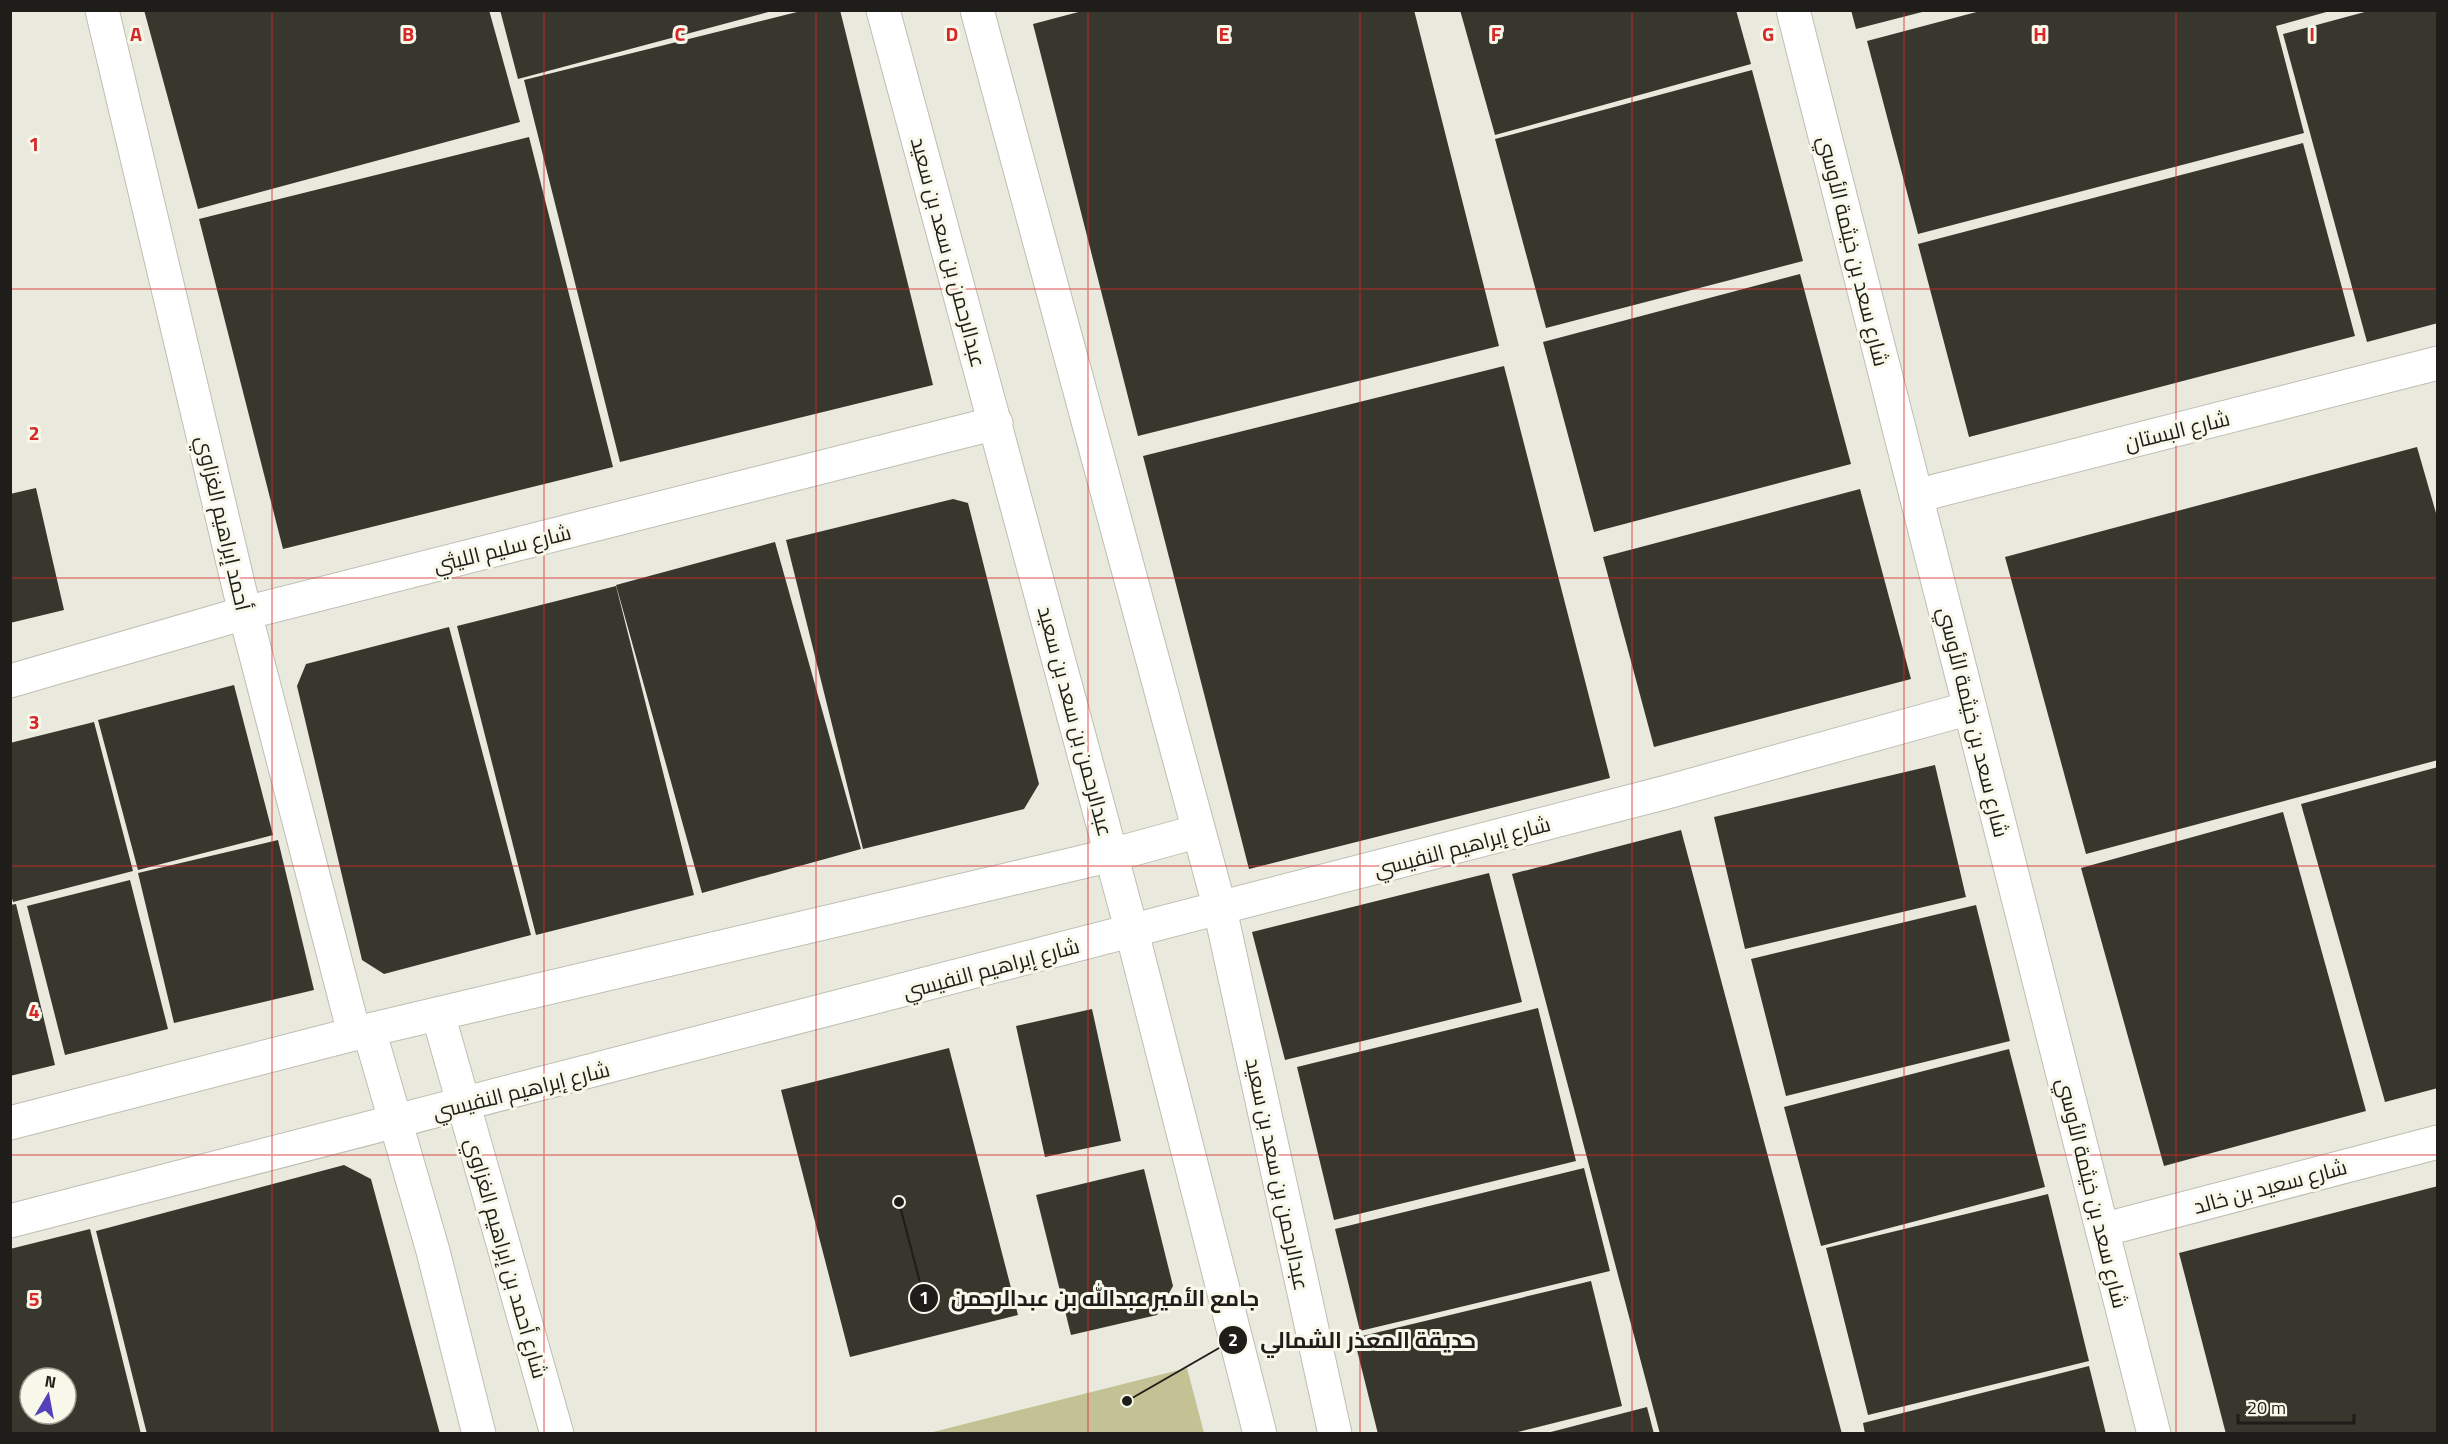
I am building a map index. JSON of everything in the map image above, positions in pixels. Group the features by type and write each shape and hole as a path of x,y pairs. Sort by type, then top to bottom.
{"street":[{"name":"أحمد إبراهيم الغزاوي","path":"102,10 245,613 362,1032"},
{"name":"عبدالرحمن بن سعد بن سعيد","path":"883,10 1112,855 1260,1434"},
{"name":"عبدالرحمن بن سعد بن سعيد","path":"977,10 1220,909 1335,1434"},
{"name":"شارع سعد بن خيثمة الأوسي","path":"1793,10 2154,1434"},
{"name":"شارع البستان","path":"1916,496 2436,369"},
{"name":"شارع سليم الليثي","path":"10,681 245,613 996,423"},
{"name":"شارع إبراهيم النفيسي","path":"10,1221 1220,909 1667,792 1970,708"},
{"path":"10,1123 362,1032 1112,855 1199,831"},
{"name":"شارع أحمد بن إبراهيم الغزاوي","path":"438,1014 557,1434"},
{"path":"362,1032 397,1123 433,1251 478,1434"},
{"name":"شارع سعيد بن خالد","path":"2102,1230 2438,1142"}],"shaded area":[{"path":"1187,1368 1204,1433 929,1433"}],"building":[{"path":"144,10 489,10 520,122 198,209"},
{"path":"500,10 772,10 772,11 518,79"},
{"path":"805,10 840,10 933,385 620,462 524,80"},
{"path":"1086,10 1414,10 1499,346 1138,436 1033,24"},
{"path":"1460,10 1736,10 1751,64 1495,135"},
{"path":"1851,10 1926,10 1926,11 1856,29"},
{"path":"1984,10 2330,11 2276,26 2304,133 1918,234 1867,41"},
{"path":"2372,10 2438,10 2438,323 2367,342 2283,34"},
{"path":"1752,70 1803,261 1546,328 1495,139"},
{"path":"529,137 613,467 283,549 199,219"},
{"path":"2303,143 2355,336 1969,437 1918,244"},
{"path":"1800,274 1851,464 1594,532 1543,342"},
{"path":"1504,366 1610,778 1249,869 1143,456"},
{"path":"2417,447 2438,520 2438,760 2086,854 2005,557"},
{"path":"36,488 64,610 10,623 10,494"},
{"path":"1860,489 1911,679 1654,747 1603,557"},
{"path":"953,499 968,503 1039,784 1024,809 863,849 786,540"},
{"path":"775,542 861,849 702,893 616,585"},
{"path":"616,586 694,895 536,935 457,626"},
{"path":"449,627 531,935 384,974 362,960 297,686 306,664"},
{"path":"234,685 273,835 138,870 98,720"},
{"path":"94,722 133,871 13,902 10,891 10,743"},
{"path":"1935,765 1966,897 1745,949 1714,817"},
{"path":"2438,767 2438,1088 2385,1102 2301,804"},
{"path":"2283,812 2366,1111 2164,1166 2081,868"},
{"path":"1681,830 1842,1434 1660,1434 1512,874"},
{"path":"278,840 314,990 174,1023 138,873"},
{"path":"1489,873 1522,1002 1285,1060 1252,932"},
{"path":"130,880 168,1029 65,1055 27,906"},
{"path":"16,904 55,1065 10,1076 10,905"},
{"path":"1976,905 2010,1041 1786,1096 1751,959"},
{"path":"1538,1008 1576,1161 1334,1220 1297,1067"},
{"path":"1092,1009 1121,1141 1045,1157 1016,1026"},
{"path":"949,1048 1018,1315 850,1357 781,1090"},
{"path":"2009,1049 2045,1187 1821,1246 1784,1107"},
{"path":"344,1165 371,1179 440,1434 147,1434 96,1231"},
{"path":"1584,1168 1610,1271 1360,1331 1335,1229"},
{"path":"1144,1169 1173,1286 1157,1315 1071,1335 1036,1195"},
{"path":"2438,1186 2438,1434 2226,1434 2179,1253"},
{"path":"2048,1194 2089,1361 1868,1415 1826,1248"},
{"path":"90,1229 141,1434 10,1434 10,1249"},
{"path":"1591,1281 1622,1406 1510,1434 1378,1434 1354,1338"},
{"path":"2089,1366 2106,1434 1865,1434 1863,1423"},
{"path":"1647,1407 1654,1434 1547,1434 1547,1433"}],"place":[{"name":"جامع الأمير عبدالله بن عبدالرحمن","path":"899,1202"},
{"name":"حديقة المعذر الشمالي","path":"1127,1401"}]}
